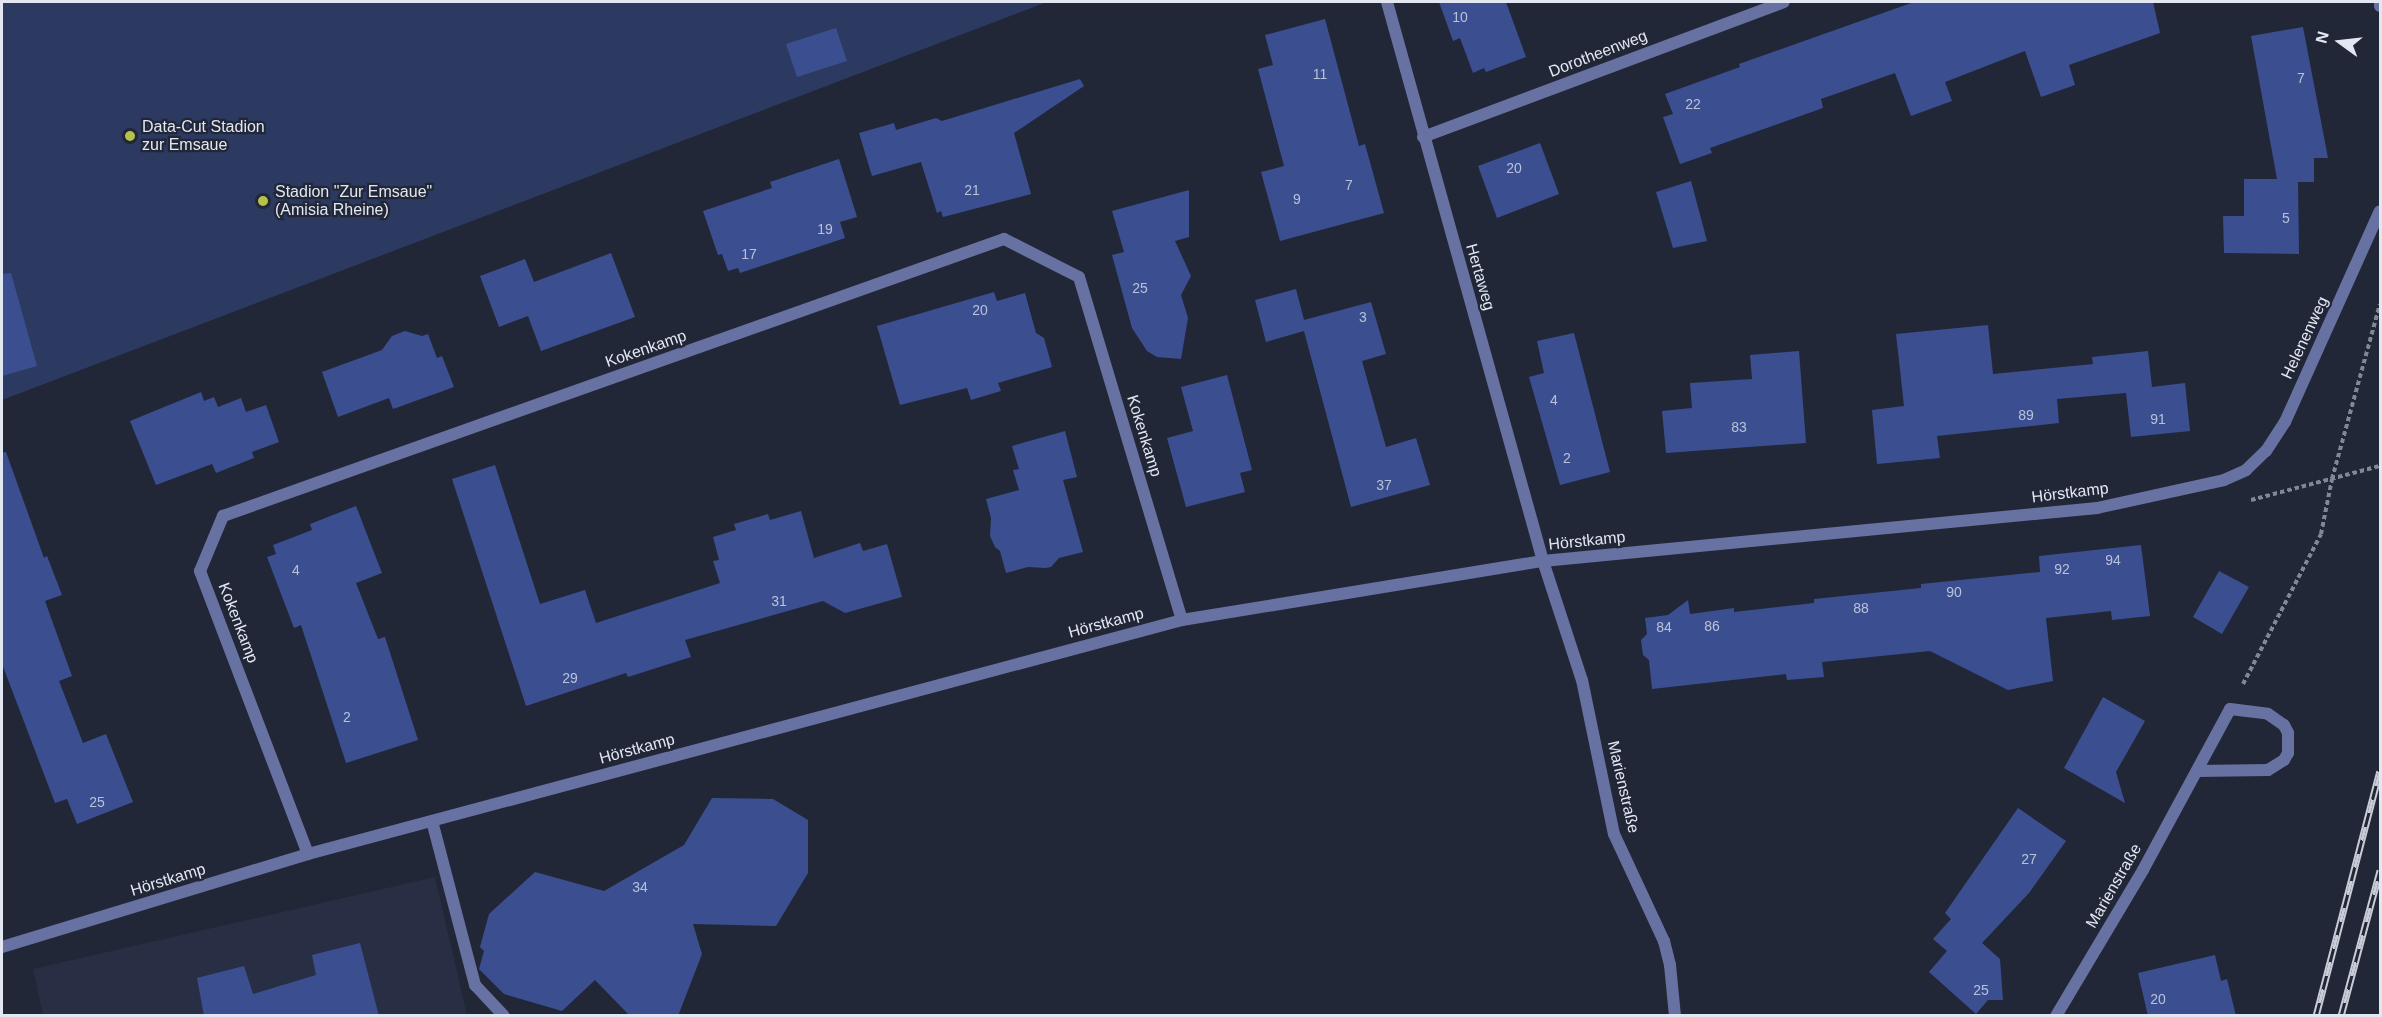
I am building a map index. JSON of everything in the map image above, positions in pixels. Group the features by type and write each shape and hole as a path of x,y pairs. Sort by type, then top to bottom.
{"street":[{"name":"Hertaweg","path":"1388,2 1423,137 1543,561"},
{"name":"Dorotheenweg","path":"1423,137 1784,2"},
{"name":"Helenenweg","path":"2246,470 2266,452 2285,422 2380,211"},
{"name":"Kokenkamp","path":"308,854 200,571 224,516 1005,239 1079,277 1182,620"},
{"name":"Hörstkamp","path":"2,947 308,854 1182,620 1543,561 2097,508 2224,480 2246,470"},
{"name":"Marienstraße","path":"1543,561 1582,681 1614,834 1664,941 1670,965 1675,1016"},
{"name":"Marienstraße","path":"2056,1016 2108,932 2230,709"},
{"path":"2197,771 2268,770 2283,760 2288,753 2288,733 2277,718 2268,714 2230,709"},
{"path":"432,821 475,984 504,1016"}],"path":[{"path":"2230,709 2321,534 2332,479 2380,304"},
{"path":"2332,479 2380,466"}],"shaded area":[{"name":"Stadion \"Zur Emsaue\" (Amisia Rheine)","path":"2,2 1047,2 2,400"},
{"path":"435,877 467,1015 43,1015 33,969"}],"building":[{"path":"1439,2 1506,2 1526,57 1486,72 1484,68 1473,73 1460,38 1453,41"},
{"path":"1914,2 2153,2 2160,33 2069,65 2075,85 2041,97 2025,51 1945,82 1952,101 1911,116 1895,73 1821,99 1823,108 1710,148 1712,153 1680,164 1663,117 1673,114 1665,94 1740,67 1739,64"},
{"path":"1325,19 1359,146 1365,144 1384,213 1280,241 1261,172 1284,166 1258,69 1273,65 1265,35"},
{"path":"2303,27 2328,158 2314,158 2314,182 2298,182 2299,254 2224,253 2223,216 2244,216 2244,179 2277,179 2251,36"},
{"path":"836,28 847,61 797,77 786,44"},
{"path":"1080,79 1084,86 1014,133 1031,194 943,217 941,211 937,213 921,162 872,176 859,133 894,123 896,130 936,118 942,121"},
{"path":"1540,143 1559,194 1497,218 1478,166"},
{"path":"839,159 857,217 840,222 845,238 740,273 738,268 728,271 722,254 718,255 703,211 772,188 770,182"},
{"path":"1691,181 1707,241 1673,248 1656,192"},
{"path":"1189,190 1189,237 1175,241 1191,276 1181,295 1188,318 1181,359 1157,357 1147,351 1132,328 1112,255 1124,252 1112,211"},
{"path":"611,253 635,317 541,351 528,316 499,327 480,276 525,259 534,282"},
{"path":"11,273 37,366 2,376 2,274"},
{"path":"1296,289 1304,320 1371,302 1386,354 1362,361 1386,447 1416,438 1430,485 1351,507 1304,331 1266,342 1255,300"},
{"path":"994,292 997,301 1025,293 1036,333 1044,338 1052,367 998,383 1001,391 971,400 967,388 900,405 877,326"},
{"path":"1988,325 1993,374 2093,364 2092,357 2148,351 2152,387 2185,383 2190,431 2131,437 2126,393 2057,399 2059,423 1937,436 1940,458 1877,464 1872,410 1904,406 1896,334"},
{"path":"405,331 422,336 428,334 437,358 442,356 454,387 393,409 389,398 338,417 322,372 382,350 392,336"},
{"path":"1574,333 1610,472 1560,485 1529,377 1544,373 1537,341"},
{"path":"1799,351 1806,443 1666,453 1662,411 1692,408 1690,383 1752,379 1750,355"},
{"path":"1227,375 1252,470 1240,473 1245,492 1186,507 1167,438 1193,431 1181,387"},
{"path":"201,392 204,401 214,397 218,407 241,398 246,412 266,405 279,442 252,452 254,458 216,473 212,464 156,485 130,421"},
{"path":"1065,431 1077,477 1063,480 1083,552 1059,558 1051,567 1028,567 1006,573 1000,551 995,547 990,536 991,518 986,499 1019,490 1013,470 1019,469 1012,446"},
{"path":"6,452 44,558 47,556 62,595 45,601 72,676 59,681 83,743 106,734 133,802 77,824 67,799 55,803 2,664 2,453"},
{"path":"495,465 540,604 585,590 596,623 720,583 713,561 719,560 713,537 736,530 734,524 768,514 770,520 801,511 814,558 860,543 863,551 887,544 902,597 845,613 823,601 685,640 691,657 628,677 626,673 526,706 452,479"},
{"path":"356,506 382,573 356,583 378,639 385,637 418,740 346,763 301,625 294,628 267,557 276,554 273,545 312,530 310,524"},
{"path":"2141,545 2150,616 2112,620 2111,611 2046,618 2053,681 2008,690 1930,651 1822,662 1824,677 1787,680 1786,674 1652,689 1649,660 1643,655 1641,640 1647,634 1645,618 1668,615 1688,600 1690,614 1734,608 1734,612 1814,603 1814,599 1921,588 1921,584 2040,572 2039,556"},
{"path":"2219,571 2249,587 2222,634 2193,617"},
{"path":"2103,697 2145,721 2116,772 2125,803 2064,768"},
{"path":"712,798 773,799 808,820 808,873 776,926 693,924 702,954 678,1016 630,1016 595,980 562,1011 504,994 479,969 484,951 480,947 489,914 535,872 604,891 684,845"},
{"path":"2018,808 2066,841 2029,893 1982,943 2000,959 2003,1000 1988,1000 1976,1014 1929,972 1947,951 1933,939 1951,919 1945,913"},
{"path":"360,943 379,1016 204,1016 197,978 244,966 253,994 316,975 312,955"},
{"path":"2215,955 2221,981 2227,979 2236,1016 2148,1016 2138,973"}],"railway":[{"path":"2316,1016 2380,771"},
{"path":"2341,1016 2380,870"}],"place":[{"name":"Data-Cut Stadion zur Emsaue","path":"130,136"},
{"name":"Stadion \"Zur Emsaue\" (Amisia Rheine)","path":"263,201"}]}
